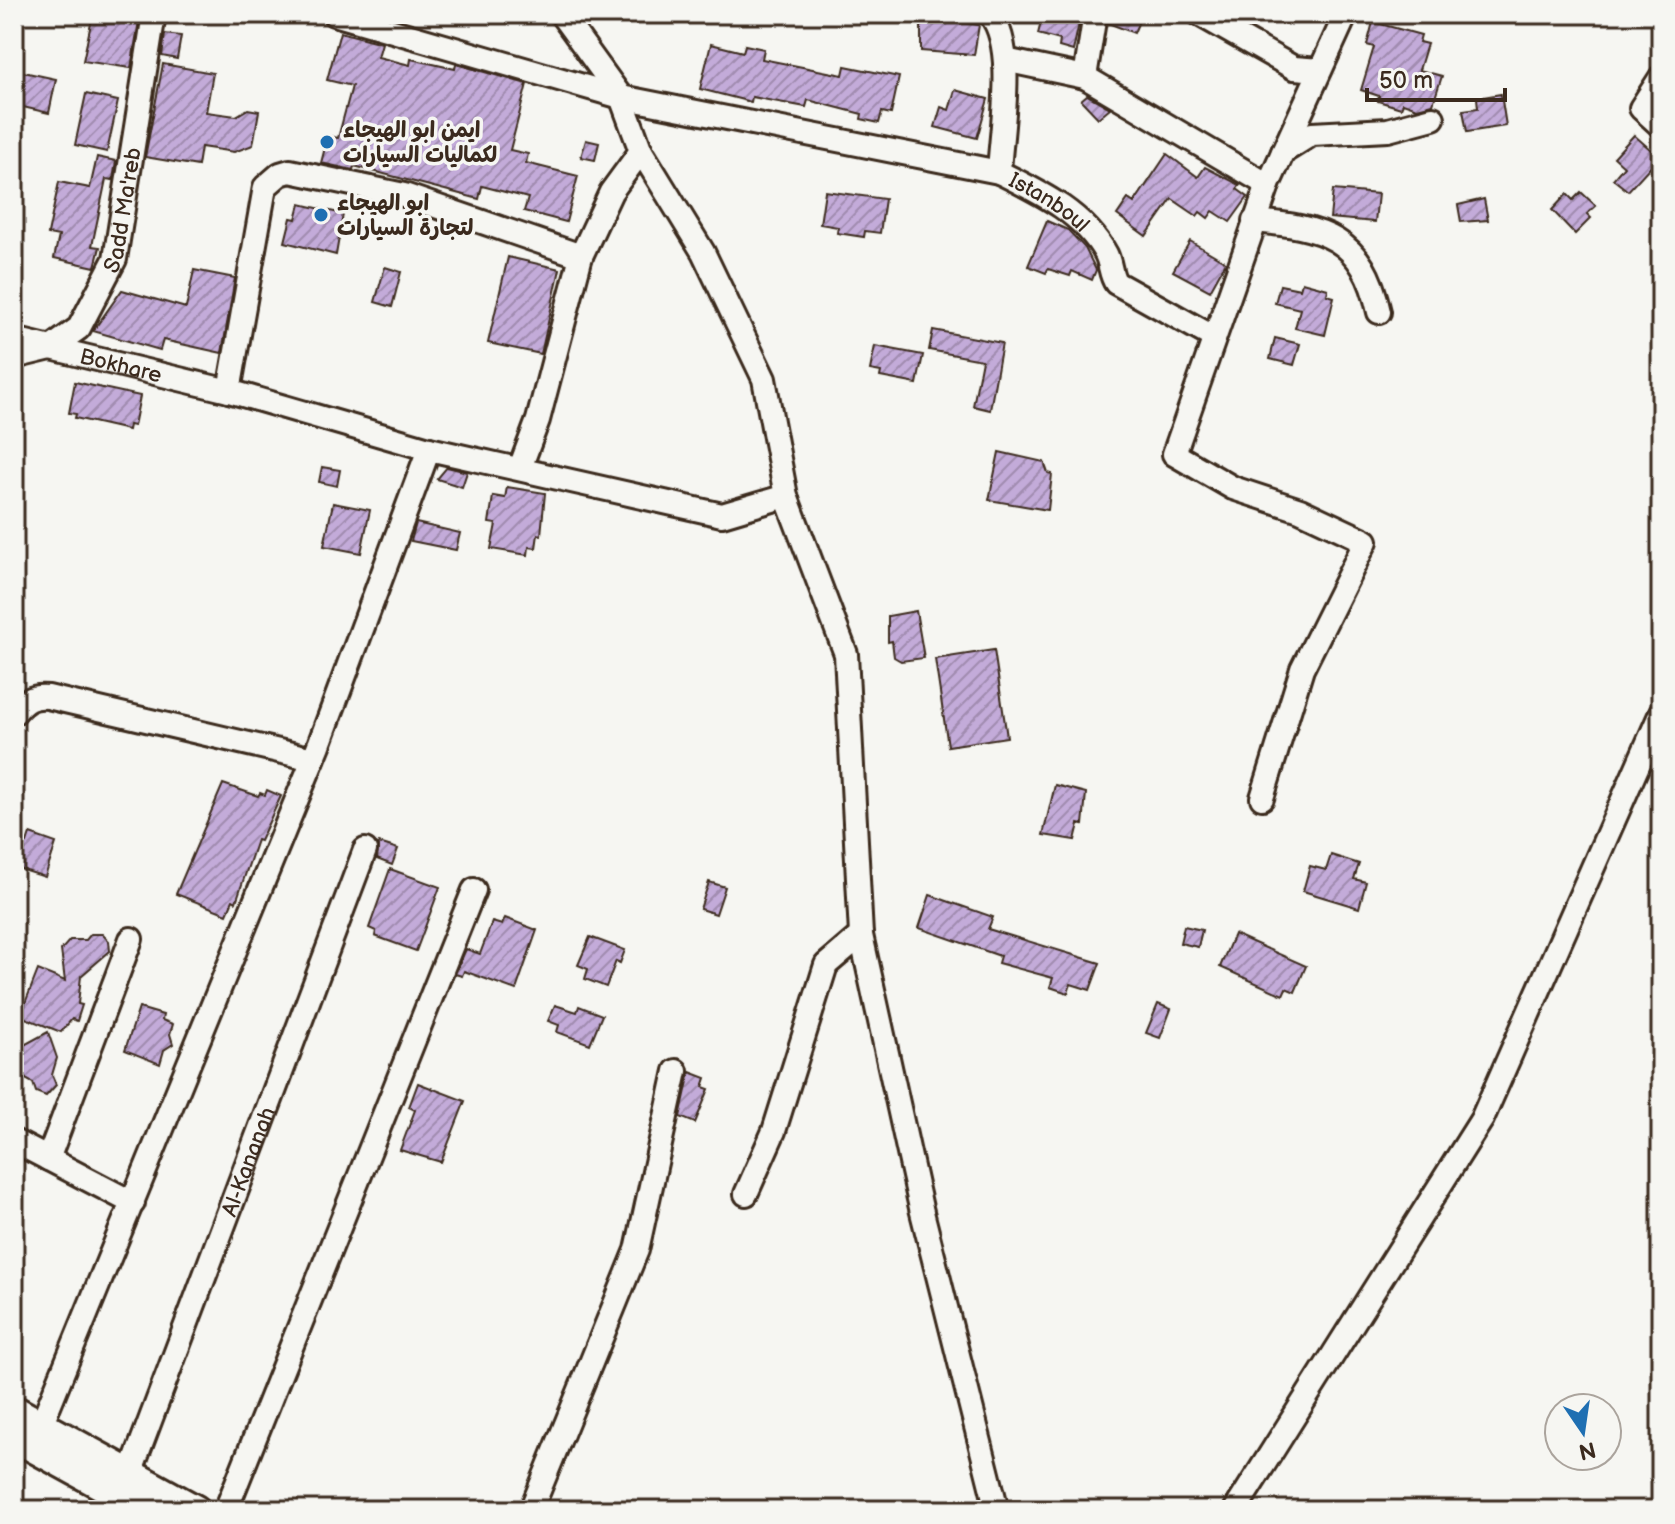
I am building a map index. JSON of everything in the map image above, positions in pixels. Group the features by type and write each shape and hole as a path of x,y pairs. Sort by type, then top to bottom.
{"main road":[{"path":"14,1410 196,1510"},
{"path":"14,1437 147,1510"}],"street":[{"name":"Sadd Ma'reb","path":"14,357 51,348 79,328 115,259 154,14"},
{"path":"334,14 621,97 999,172"},
{"path":"561,14 621,97 641,151 703,252 764,379 786,496 846,654 861,935 921,1208 997,1510"},
{"name":"Istanboul","path":"990,14 1001,35 1005,60 999,172 1057,202 1083,225 1106,254 1116,283 1213,337"},
{"path":"1085,77 1095,14"},
{"path":"1199,14 1294,68 1320,70"},
{"path":"1262,798 1302,669 1366,541 1300,510 1233,488 1174,454 1268,185 1346,14"},
{"path":"1005,60 1085,77 1268,185"},
{"path":"1661,77 1641,108 1661,126"},
{"path":"1283,152 1312,134 1388,130 1433,118"},
{"path":"520,468 538,420 581,256 611,192 641,151"},
{"path":"229,391 265,187 280,174 299,173 404,195 581,256"},
{"path":"1254,221 1290,224 1339,238 1361,260 1379,312"},
{"name":"Bokhare","path":"14,339 229,391 429,449 722,515 786,496"},
{"path":"41,1425 313,759 429,449"},
{"path":"14,713 24,702 36,696 48,697 313,759"},
{"path":"1235,1510 1482,1119 1661,713"},
{"name":"Al-Kananah","path":"130,1474 365,850"},
{"path":"226,1510 474,890"},
{"path":"746,1194 774,1131 826,965 861,935"},
{"path":"48,1159 131,939"},
{"path":"531,1510 637,1250 676,1071"},
{"path":"14,1141 133,1203"}],"building":[{"path":"93,14 140,15 131,68 83,61"},
{"path":"1043,14 1081,14 1073,51 1059,47 1060,40 1038,34"},
{"path":"1109,14 1142,14 1134,33 1108,23"},
{"path":"921,16 979,25 974,55 921,51"},
{"path":"1373,22 1421,35 1419,42 1427,44 1419,70 1442,76 1433,104 1417,108 1403,103 1401,108 1378,101 1379,96 1361,90 1374,47 1367,45"},
{"path":"340,32 382,43 378,57 410,65 411,59 455,69 456,64 527,84 510,150 528,154 526,163 578,176 566,222 524,211 528,198 482,186 479,199 354,166 353,170 321,163 328,136 338,138 352,86 327,80"},
{"path":"165,34 181,36 177,59 162,56"},
{"path":"711,44 743,52 745,45 764,49 762,59 843,75 845,66 899,77 891,114 882,112 879,123 861,119 862,114 808,100 806,107 752,97 751,102 700,89"},
{"path":"163,64 213,73 206,112 236,116 248,109 259,111 253,145 234,152 201,147 198,166 145,157"},
{"path":"14,70 56,79 49,113 14,105"},
{"path":"955,90 988,99 977,138 935,127 941,107 949,110"},
{"path":"86,94 118,101 107,152 75,145"},
{"path":"1501,94 1506,126 1467,132 1463,110 1478,108 1477,98"},
{"path":"1087,95 1110,108 1098,118 1081,100"},
{"path":"1634,135 1659,157 1628,191 1613,179 1624,166 1614,157"},
{"path":"586,140 599,143 595,160 581,157"},
{"path":"1167,154 1198,177 1205,167 1240,185 1237,189 1248,197 1230,222 1213,211 1208,218 1200,212 1197,216 1172,199 1146,236 1117,215 1128,199 1134,203"},
{"path":"97,157 116,161 113,180 106,179 92,246 100,247 95,267 54,258 59,236 48,234 59,182 90,188"},
{"path":"1333,190 1378,194 1375,222 1330,218"},
{"path":"825,191 885,199 880,233 865,231 864,237 837,233 838,227 820,224"},
{"path":"1581,192 1596,206 1587,214 1591,218 1575,234 1552,210 1567,194 1573,200"},
{"path":"1484,199 1488,220 1461,222 1458,205"},
{"path":"300,204 343,214 336,255 285,242 291,218 296,219"},
{"path":"1047,221 1068,230 1085,248 1096,270 1092,280 1072,271 1070,276 1048,269 1046,273 1028,266"},
{"path":"1190,241 1226,262 1210,291 1173,271"},
{"path":"508,257 560,269 541,354 488,343"},
{"path":"385,267 401,272 392,307 375,302"},
{"path":"194,270 235,278 222,353 163,340 160,350 93,331 122,290 186,308"},
{"path":"1302,282 1328,289 1327,295 1334,297 1325,335 1295,328 1300,309 1275,303 1280,285 1300,289"},
{"path":"933,330 1002,343 990,410 973,406 982,360 929,350"},
{"path":"1275,338 1300,344 1294,365 1270,359"},
{"path":"875,346 923,355 917,384 880,377 881,372 870,370"},
{"path":"75,382 140,396 134,426 129,425 128,430 75,418 76,414 69,413"},
{"path":"999,452 1044,462 1048,473 1052,474 1048,510 989,500"},
{"path":"322,467 340,470 337,486 319,482"},
{"path":"447,467 467,472 462,487 437,479"},
{"path":"507,487 545,493 541,535 538,534 536,548 529,547 528,555 491,549 496,524 489,523 493,496 505,498"},
{"path":"333,503 370,510 361,553 324,546"},
{"path":"416,523 460,533 456,550 411,541"},
{"path":"916,611 924,658 901,661 894,657 892,641 888,642 888,616"},
{"path":"994,650 1007,737 948,746 935,659"},
{"path":"223,784 258,796 260,793 265,795 267,790 281,796 260,841 257,840 236,902 233,900 227,914 176,894"},
{"path":"1055,785 1086,793 1083,825 1079,824 1075,840 1043,835"},
{"path":"30,834 56,843 45,877 14,867 18,840 27,843"},
{"path":"379,843 398,849 392,865 377,859"},
{"path":"1331,855 1359,864 1354,879 1366,882 1359,908 1303,891 1310,866 1326,870"},
{"path":"390,869 440,887 416,951 375,936 376,931 369,928"},
{"path":"709,882 725,887 716,914 700,909"},
{"path":"930,895 993,917 988,929 1100,963 1090,990 1071,984 1068,993 1050,987 1053,978 998,963 1000,956 919,928"},
{"path":"505,918 537,930 516,990 464,971 462,976 455,974 466,949 480,954 492,922 502,925"},
{"path":"1184,926 1202,930 1198,947 1180,943"},
{"path":"91,934 102,934 109,941 110,951 81,976 78,1004 82,1005 77,1021 72,1019 61,1032 20,1016 38,970 65,981 61,950 70,940 86,940"},
{"path":"1234,934 1306,966 1295,992 1286,988 1283,995 1220,967"},
{"path":"590,937 625,950 620,963 616,961 606,987 585,979 588,969 578,965"},
{"path":"1158,1004 1171,1009 1160,1038 1146,1033"},
{"path":"555,1005 577,1012 579,1006 602,1015 590,1044 557,1032 559,1025 548,1021"},
{"path":"139,1008 163,1015 162,1020 173,1024 170,1034 173,1044 164,1050 160,1064 125,1050"},
{"path":"48,1032 57,1058 52,1075 56,1085 46,1096 36,1092 33,1083 22,1077 16,1057 24,1045"},
{"path":"690,1072 706,1078 703,1087 709,1089 695,1123 680,1117"},
{"path":"418,1083 465,1101 441,1162 400,1150 415,1110 409,1107"}],"place":[{"name":"ايمن ابو الهيجاء لكماليات السيارات","path":"327,142"},
{"name":"ابو الهيجاء لتجارة السيارات","path":"321,215"}]}
